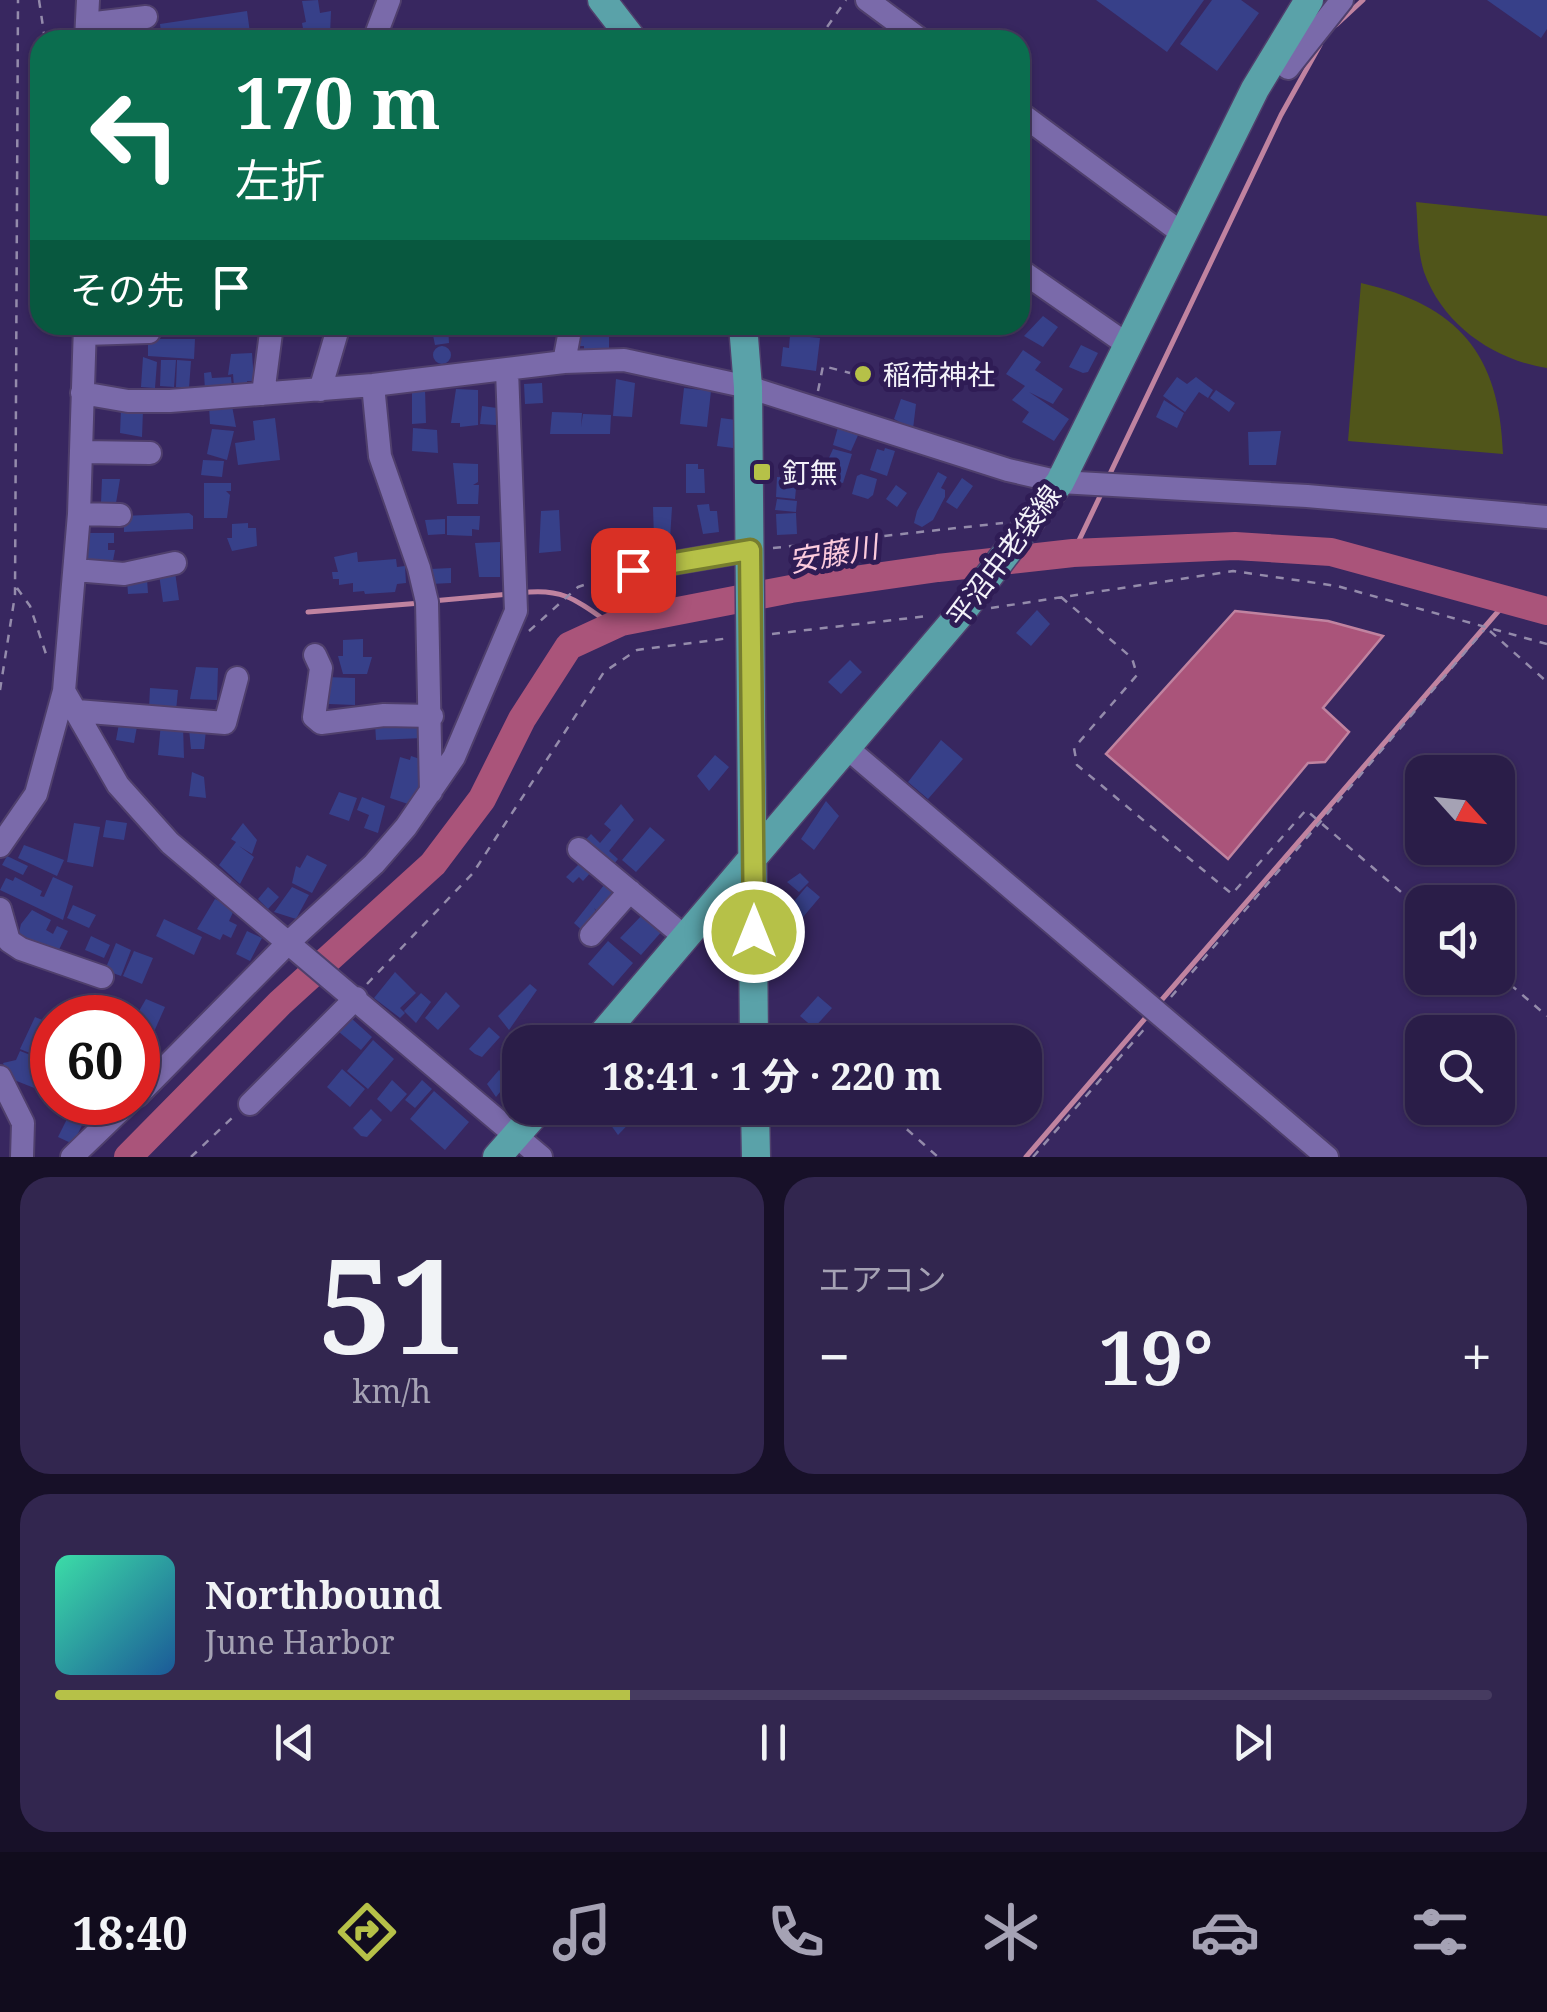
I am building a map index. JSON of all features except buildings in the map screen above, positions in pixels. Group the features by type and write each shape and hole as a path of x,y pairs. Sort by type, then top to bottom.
{"main road":[{"name":"平沼中老袋線","path":"611,1025 964,609 1033,521 1071,483 1128,345 1255,89 1309,0"},
{"path":"607,4 626,30"},
{"path":"743,335 748,387 754,1025"},
{"path":"498,1157 525,1125"},
{"path":"755,1125 756,1157"}],"street":[{"path":"86,30 88,0"},
{"path":"378,30 389,0"},
{"path":"583,0 607,4"},
{"path":"866,0 907,30"},
{"path":"1288,68 1342,0"},
{"path":"94,30 146,17"},
{"path":"1030,120 1184,234"},
{"path":"1030,277 1128,345"},
{"path":"0,846 36,794 68,676 68,611 79,514 85,335"},
{"path":"263,394 271,335"},
{"path":"320,390 336,335"},
{"path":"564,362 569,335"},
{"path":"82,392 128,401 263,394 602,359 655,364 748,387 814,410 1071,483 1307,496 1547,517"},
{"path":"160,1072 374,864 454,757 516,611 507,370"},
{"path":"373,385 380,456 427,602 431,792"},
{"path":"82,452 150,453"},
{"path":"79,514 120,515"},
{"path":"633,570 750,555"},
{"path":"75,570 124,574 175,564"},
{"path":"315,656 321,668 314,717 321,723 384,715 432,716"},
{"path":"77,711 225,723 237,678"},
{"path":"64,690 118,784 141,814 542,1157"},
{"path":"847,748 1327,1157"},
{"path":"579,848 686,938"},
{"path":"590,935 630,891"},
{"path":"0,909 9,941 40,958 75,965 102,977"},
{"path":"250,1104 354,996"},
{"path":"0,1077 23,1123 22,1157"},
{"path":"72,1157 105,1125"}],"path":[{"path":"0,690 16,588 18,0"},
{"path":"39,0 44,30"},
{"path":"825,30 846,0"},
{"path":"814,410 824,366 850,373"},
{"path":"750,555 1033,521"},
{"path":"505,638 528,632 578,587 633,570"},
{"path":"964,609 1233,571 1336,586 1547,644"},
{"path":"16,588 23,591 56,682 64,690"},
{"path":"1060,596 1132,658 1137,668 1137,674 1074,748 1077,765 1232,894 1306,810 1405,895"},
{"path":"354,996 443,908 484,858 604,672 636,650 751,633 928,616"},
{"path":"1486,628 1547,682"},
{"path":"1033,1157 1486,628"},
{"path":"1515,989 1547,1016"},
{"path":"190,1157 250,1104"},
{"path":"902,1125 938,1157"}],"green space":[{"path":"1416,202 1547,216 1547,368 1490,348 1457,324 1444,308 1424,272"},
{"path":"1361,283 1424,305 1448,320 1467,339 1493,388 1503,454 1348,441"}],"shaded area":[{"path":"1235,611 1328,621 1383,636 1323,708 1349,732 1325,762 1308,763 1228,859 1106,754"}],"waterway":[{"path":"1336,25 1363,0"},
{"path":"1107,480 1281,115 1320,45"},
{"path":"1073,553 1103,490"},
{"name":"安藤川","path":"128,1157 280,1003 433,864 482,799 522,719 569,646 621,622 791,589 938,568 1073,553 1235,546 1331,552 1547,611"},
{"path":"521,593 560,594 613,626"},
{"path":"432,601 510,594"},
{"path":"1159,1003 1508,600"},
{"path":"308,612 421,603"},
{"path":"1026,1157 1148,1015"}],"place":[{"name":"稲荷神社","path":"863,374"},
{"name":"釘無","path":"762,472"}],"route":[{"path":"633,570 750,550 754,932"}]}
